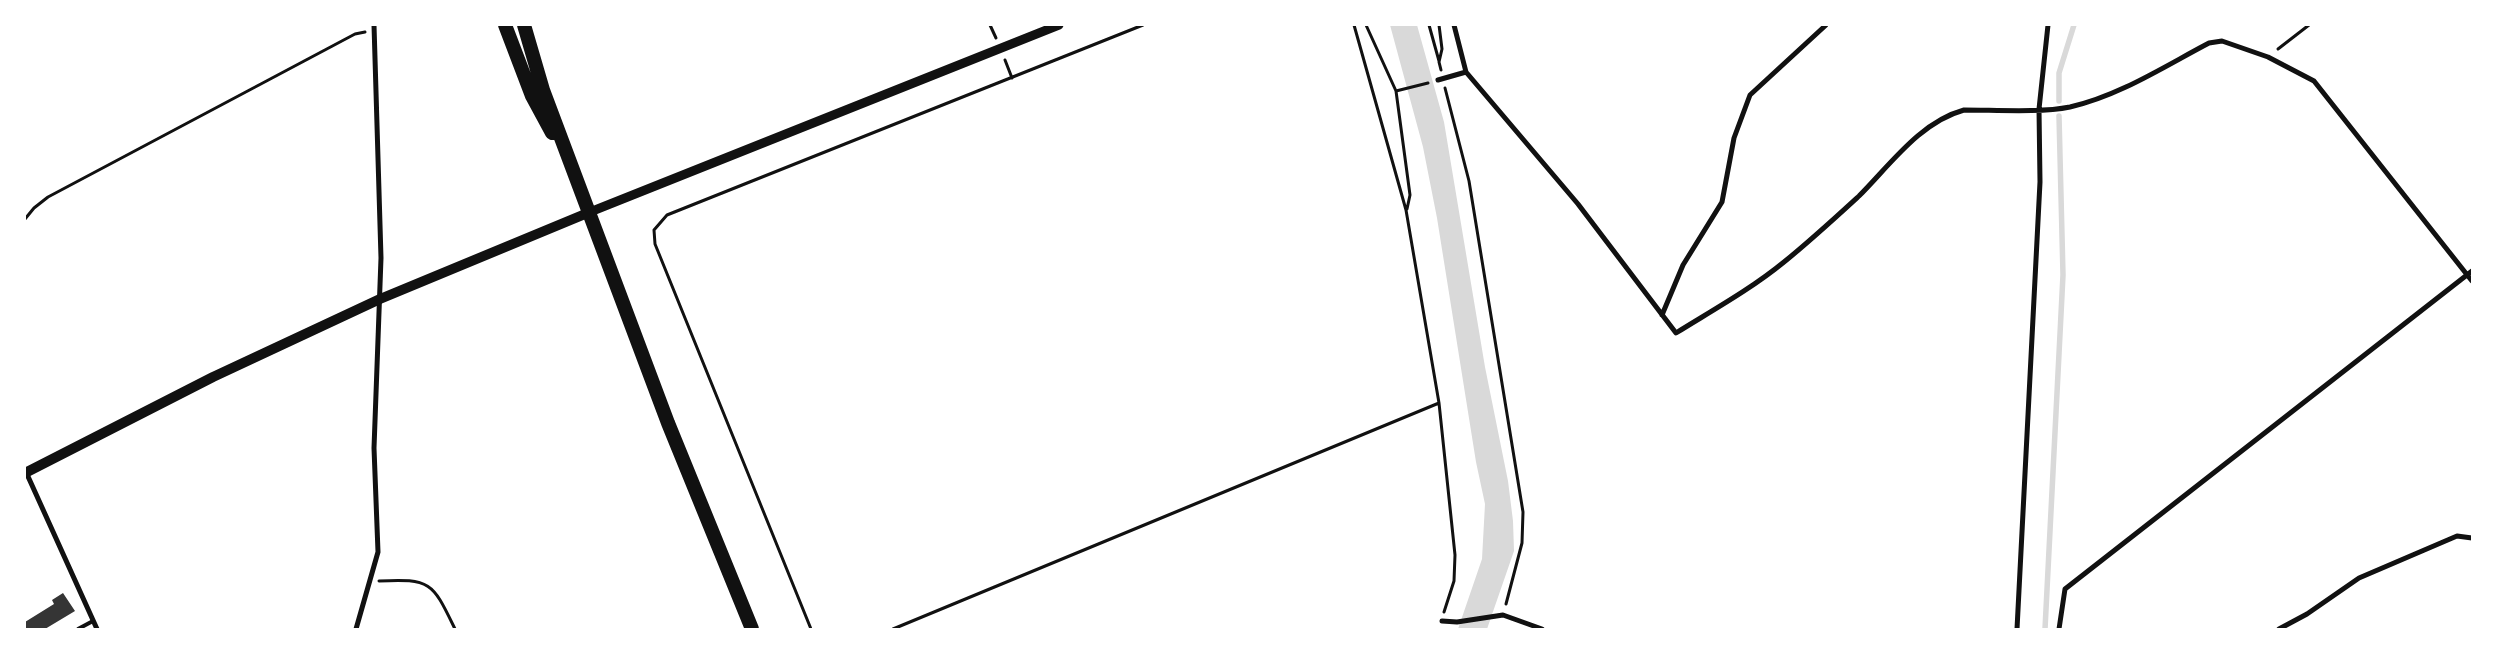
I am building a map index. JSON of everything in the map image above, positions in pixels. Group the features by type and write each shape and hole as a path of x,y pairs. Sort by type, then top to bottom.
{"highway":[{"path":"505,25 532,96 582,192"},
{"path":"524,25 543,90 668,423 752,629"}],"main road":[{"path":"25,472 213,377 380,299 590,212"}],"street":[{"path":"590,212 1059,25"},
{"path":"1454,25 1466,72 1578,204 1676,333 1751,287 1784,262 1858,196 1914,139 1947,115 1964,110 2069,107 2097,99 2209,43 2222,41 2268,57 2314,80 2470,273 2472,281"},
{"path":"1662,315 1683,265 1722,202 1734,138 1750,95 1826,25"},
{"path":"2016,629 2040,182 2039,109 2048,25"},
{"path":"356,629 378,552 374,448 380,258 374,28"},
{"path":"1438,80 1466,72"},
{"path":"2059,629 2065,589 2470,273"},
{"path":"25,472 97,629"},
{"path":"2279,629 2308,614 2359,578 2457,536 2472,538"},
{"path":"1442,621 1457,622 1503,614 1542,629"}],"lane":[{"path":"78,629 93,621"}],"path":[{"path":"811,629 655,244 654,230 667,215 1143,25"},
{"path":"1354,25 1406,210 1439,403 1455,554 1454,581 1442,621"},
{"path":"1366,25 1396,91 1410,195 1406,210"},
{"path":"1429,25 1440,68"},
{"path":"1439,25 1442,49 1439,62"},
{"path":"2268,57 2309,25"},
{"path":"25,219 34,208 56,192 355,34 374,28"},
{"path":"1396,91 1438,80"},
{"path":"1446,89 1471,190 1523,512 1522,543 1507,601"},
{"path":"893,629 1439,403"},
{"path":"371,581 409,579 428,584 439,596 455,629"}],"shaded area":[{"path":"1390,25 1417,25 1444,122 1485,367 1508,481 1513,521 1514,551 1487,629 1458,629 1482,559 1485,504 1476,462 1437,218 1423,147"}],"building":[{"path":"63,593 75,611 45,629 25,629 25,622 54,604 52,600"}],"waterway":[{"path":"2059,101 2059,73 2074,25"},
{"path":"2045,629 2063,275 2059,116"}]}
